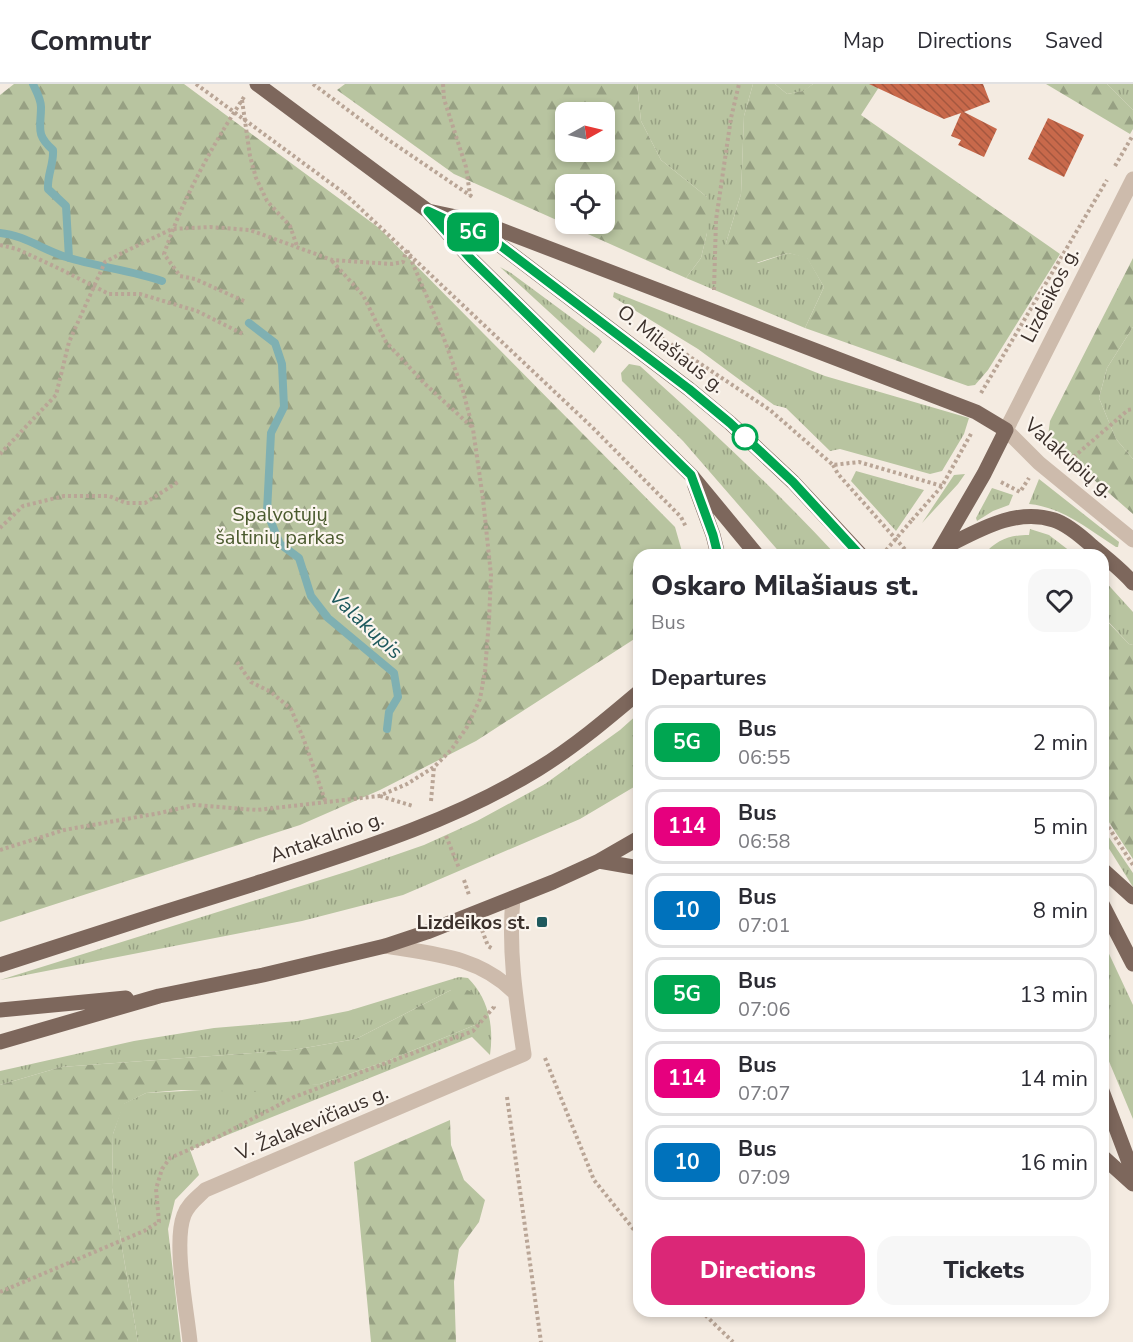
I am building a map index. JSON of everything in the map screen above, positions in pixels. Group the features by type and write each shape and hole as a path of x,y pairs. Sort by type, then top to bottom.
{"main road":[{"name":"O. Milašiaus g.","path":"252,88 365,163 428,211 471,259 691,475 752,549"},
{"name":"O. Milašiaus g.","path":"428,211 497,243 680,382 730,423 793,482 855,549"},
{"path":"428,211 480,222 976,412 1006,430 984,474 941,549"},
{"path":"691,475 716,549"},
{"path":"945,549 998,522 1025,515 1055,520 1096,549"},
{"path":"1109,560 1131,579"},
{"name":"Antakalnio g.","path":"0,965 369,847 439,819 538,769 594,730 633,697"},
{"path":"0,1042 159,996 263,975 385,946 513,898 599,861 633,841"},
{"path":"599,861 633,867"},
{"path":"1109,875 1133,897"},
{"path":"1109,918 1133,964"},
{"path":"0,1010 159,996"},
{"path":"1109,1110 1133,1173"},
{"path":"1109,1162 1133,1184"}],"street":[{"name":"Lizdeikos g.","path":"1006,430 1133,179"},
{"name":"Valakupių g.","path":"1006,430 1039,463 1133,540"},
{"name":"V. Žalakevičiaus g.","path":"192,1202 205,1190 524,1054 514,992 510,927 513,898"},
{"path":"385,946 455,958 480,966 502,980 514,992"},
{"path":"190,1342 180,1255 180,1232 184,1215 192,1202"}],"path":[{"path":"196,84 344,192 584,420 681,517 690,536"},
{"path":"313,84 384,137 470,196 466,167 444,99 443,84"},
{"path":"713,300 716,220 731,118 739,84"},
{"path":"246,302 195,279 180,276 164,254 172,229 214,143 242,99 252,88"},
{"path":"242,99 250,156 256,177 267,201 290,226 297,247"},
{"path":"887,549 942,486 971,436 978,397 1133,135"},
{"path":"0,454 56,395 69,342 105,262 172,229 210,227 250,230 332,260 392,264 403,262 406,250"},
{"path":"0,245 18,249 109,294 140,294 198,311 245,335"},
{"path":"0,850 64,830 194,805 257,810 380,796 407,784 434,767 451,750 467,728 480,699 485,671 491,575 483,499 473,429 463,391 439,325 406,250"},
{"path":"332,260 363,295 386,342 425,384 473,429"},
{"path":"645,327 770,410 833,465 838,474 905,549"},
{"path":"1064,465 1128,410 1133,409"},
{"path":"833,465 859,462 942,486"},
{"path":"0,528 23,506 64,496 109,496 126,503 146,503 178,483"},
{"path":"237,662 251,682 271,692 291,709 326,803"},
{"path":"431,802 434,767"},
{"path":"380,796 417,808"},
{"path":"1109,828 1133,865"},
{"path":"448,841 459,868"},
{"path":"159,1222 156,1189 162,1169 170,1158 218,1137 294,1097 473,1031 494,1007 494,1000"},
{"path":"545,1057 594,1180 633,1229"},
{"path":"507,1097 540,1342"},
{"path":"0,1292 144,1231 192,1202"},
{"path":"707,1317 733,1342"}],"green space":[{"name":"Spalvotųjų šaltinių parkas","path":"14,84 184,84 379,228 675,527 681,549 633,549 633,640 476,741 380,790 300,825 0,922 0,95"},
{"path":"345,84 637,84 641,121 661,160 707,197 707,233 701,258 686,278 588,234 615,234 615,174 555,174 555,219 454,174 337,90"},
{"path":"637,84 753,84 744,116 741,194 726,243 758,263 788,253 807,257 824,287 805,328 686,278 701,258 707,233 707,197 661,160 641,121"},
{"path":"753,84 775,84 787,94 803,91 813,84 881,84 861,115 1060,254 988,370 975,385 968,386 805,328 824,287 807,258 788,253 743,267 726,243 741,194 744,116"},
{"path":"775,84 813,84 804,91 787,94"},
{"path":"1046,84 1107,84 1133,110 1133,129 1130,134"},
{"path":"1107,84 1133,84 1133,110"},
{"path":"1133,258 1133,327 1107,368 1099,398 1116,439 1133,459 1133,514 1054,445 1048,436 1050,421"},
{"path":"500,267 599,338 602,342 594,353"},
{"path":"614,292 825,376 969,418 964,434 942,471 930,474 840,449 830,451 786,408 774,405 698,349 613,297"},
{"path":"1133,327 1133,459 1116,439 1099,398 1107,368"},
{"path":"629,364 640,366 765,482 830,549 777,549 683,441 622,381 621,373"},
{"path":"856,471 924,490 896,531 851,481"},
{"path":"965,474 958,484 922,523 954,475"},
{"path":"1039,479 1119,542 1118,547 1064,514 1029,504"},
{"path":"992,488 1013,495 1009,505 977,521 976,518"},
{"path":"1030,529 1049,535 1067,549 990,549 1004,539 1029,535"},
{"path":"1109,586 1133,612 1133,645 1129,644 1109,622"},
{"path":"1109,623 1129,644 1133,645 1133,859 1109,822"},
{"path":"633,718 633,788 580,819 403,895 302,921 0,980 352,870 424,845 477,821 545,784"},
{"path":"1109,837 1133,873 1133,887 1109,849"},
{"path":"1109,954 1133,1005 1133,1119 1109,1061"},
{"path":"459,977 468,978 485,1004 491,1034 490,1055 472,1037 190,1150 199,1175 175,1200 168,1229 181,1342 138,1342 112,1188 113,1134 123,1104 146,1093 320,1084 387,1061 475,1025 451,990 356,1039 293,1050 61,1067 0,1085 0,1071 134,1041 214,1028 297,1021 348,1011"},
{"path":"451,990 467,990 475,996 479,1010 475,1025 387,1061 320,1084 254,1092 181,1090 146,1093 124,1104 113,1134 112,1188 138,1342 0,1342 0,1085 61,1067 293,1050 356,1039"},
{"path":"450,1120 451,1145 464,1180 485,1200 479,1222 459,1249 454,1282 456,1342 371,1342 354,1162"}],"building":[{"path":"869,84 983,84 990,102 964,112 997,129 984,157 958,145 961,140 951,136 961,113 944,119"},
{"path":"1048,118 1084,135 1064,177 1028,159"}],"waterway":[{"name":"Valakupis","path":"33,84 41,104 41,135 53,150 48,189 66,206 69,258"},
{"name":"Valakupis","path":"0,233 9,234 66,257 162,281"},
{"name":"Valakupis","path":"249,323 275,343 282,364 284,407 271,433 267,512 280,544 299,558 311,596 328,618 394,673 398,697 389,712 387,729"}],"bus line":[{"name":"5G","path":"716,549 691,475 471,259 428,211 497,243 689,389 730,423 793,482 854,549"}],"place":[{"name":"Lizdeikos st.","path":"542,922"}]}
